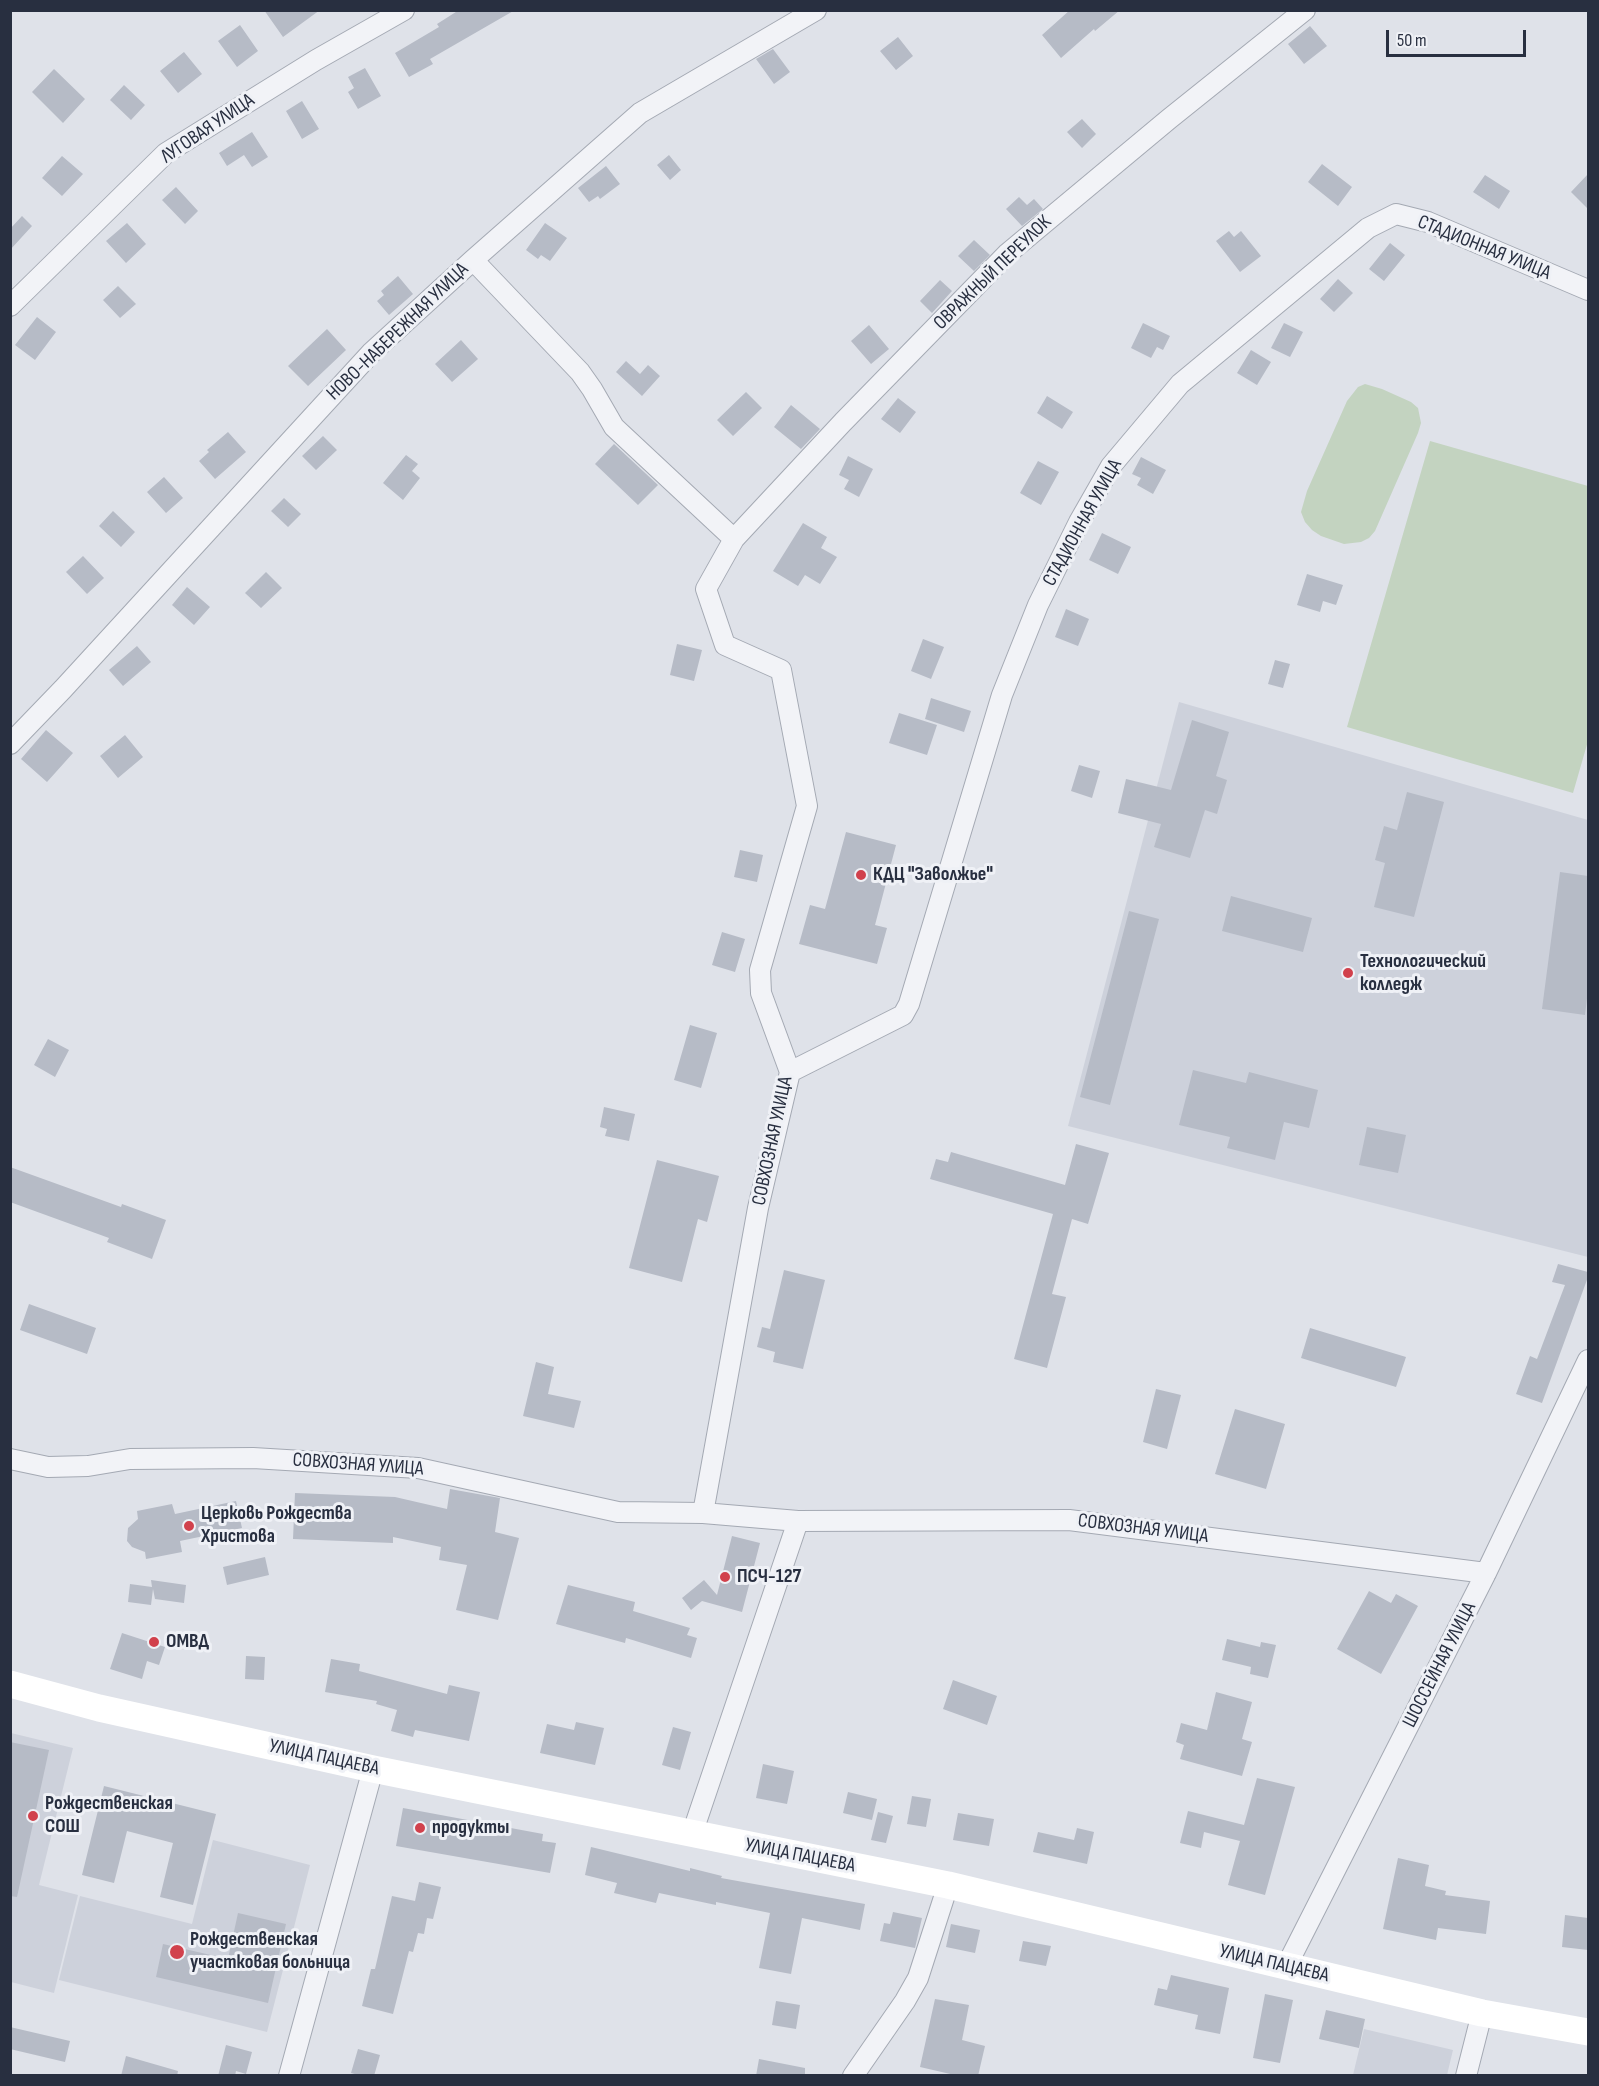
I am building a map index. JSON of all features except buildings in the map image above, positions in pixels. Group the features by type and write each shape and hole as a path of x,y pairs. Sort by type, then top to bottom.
{"street":[{"name":"ЛУГОВАЯ УЛИЦА","path":"10,306 166,153 316,60 404,10"},
{"name":"НОВО-НАБЕРЕЖНАЯ УЛИЦА","path":"10,744 371,353 473,260 640,113 816,10"},
{"name":"ОВРАЖНЫЙ ПЕРЕУЛОК","path":"781,670 725,645 706,589 734,538 843,422 1007,254 1169,119 1305,10"},
{"name":"СТАДИОННАЯ УЛИЦА","path":"790,1072 903,1015 906,1010 1002,695 1038,605 1079,522 1111,466 1180,384 1368,228 1396,214 1428,222 1588,290"},
{"path":"473,260 580,372 614,427 734,538"},
{"name":"СОВХОЗНАЯ УЛИЦА","path":"703,1513 759,1208 790,1072 761,993 760,982 760,970 807,806 781,670"},
{"name":"ШОССЕЙНАЯ УЛИЦА","path":"1286,1967 1486,1573 1588,1360"},
{"name":"СОВХОЗНАЯ УЛИЦА","path":"10,1459 48,1467 88,1466 130,1459 253,1458 418,1468 618,1512 703,1513 798,1521 1069,1520 1486,1573"},
{"path":"692,1834 798,1521"},
{"name":"УЛИЦА ПАЦАЕВА","path":"10,1684 99,1708 373,1769 948,1885 1482,2013 1588,2032"},
{"path":"290,2076 373,1769"},
{"path":"853,2076 905,2001 918,1978 948,1885"},
{"path":"1466,2076 1482,2013"}],"shaded area":[{"name":"Технологический колледж","path":"1179,702 1588,820 1588,1257 1068,1126"},
{"name":"Рождественская СОШ","path":"11,1733 73,1748 39,1885 78,1895 54,1993 11,1982"},
{"name":"Рождественская участковая больница","path":"213,1840 310,1865 267,2032 59,1980 80,1896 192,1924"},
{"path":"1364,2029 1453,2050 1447,2075 1353,2075"}],"green space":[{"path":"1365,384 1411,402 1418,408 1421,423 1375,531 1361,542 1344,544 1321,536 1312,530 1305,522 1301,512 1307,491 1347,401 1358,387"},
{"path":"1430,441 1588,486 1588,741 1573,793 1347,727"}],"place":[{"name":"КДЦ \"Заволжье\"","path":"861,875"},
{"name":"Технологический колледж","path":"1348,973"},
{"name":"Церковь Рождества Христова","path":"189,1526"},
{"name":"ПСЧ-127","path":"725,1577"},
{"name":"ОМВД","path":"154,1642"},
{"name":"Рождественская СОШ","path":"33,1816"},
{"name":"продукты","path":"420,1828"},
{"name":"Рождественская участковая больница","path":"177,1952"}]}
